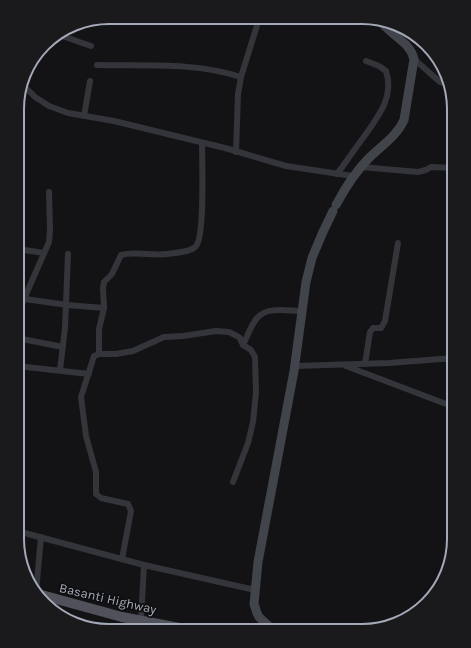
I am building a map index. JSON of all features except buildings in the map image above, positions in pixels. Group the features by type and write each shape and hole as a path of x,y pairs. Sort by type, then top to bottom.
{"main road":[{"path":"267,624 256,613 254,604 258,562 295,366 306,282 312,258 335,208 353,176 401,127 404,120 414,59 410,49 386,27"},
{"name":"Basanti Highway","path":"46,596 96,610 163,624"}],"street":[{"path":"236,152 238,94 241,77 257,24"},
{"path":"64,37 91,46"},
{"path":"414,59 443,84"},
{"path":"337,174 375,122 385,106 388,95 386,71 379,66 366,61"},
{"path":"97,65 181,66 214,70 241,77"},
{"path":"84,116 90,81"},
{"path":"27,89 35,97 49,106 68,113 135,126 286,166 353,176"},
{"path":"100,354 98,329 104,308 104,282 112,274 121,255 164,254 193,249 197,246 199,239 202,190 202,143"},
{"path":"361,167 418,172 431,167 447,168"},
{"path":"49,192 49,242 25,299 67,305 104,308"},
{"path":"365,364 370,332 373,328 381,328 385,321 398,243"},
{"path":"24,250 44,253"},
{"path":"60,370 67,305 68,254"},
{"path":"243,345 256,320 263,313 271,311 302,311"},
{"path":"122,559 131,511 128,504 101,498 96,494 96,472 86,436 81,404 82,391 94,356 100,354 116,354 133,351 164,337 216,331 229,332 238,336 243,345 255,356 255,400 253,422 248,443 233,482"},
{"path":"24,339 63,347"},
{"path":"295,366 365,364 447,358"},
{"path":"343,365 447,405"},
{"path":"24,367 89,374"},
{"path":"24,533 144,565 255,590"},
{"path":"37,584 41,537"},
{"path":"141,620 144,565"}]}
